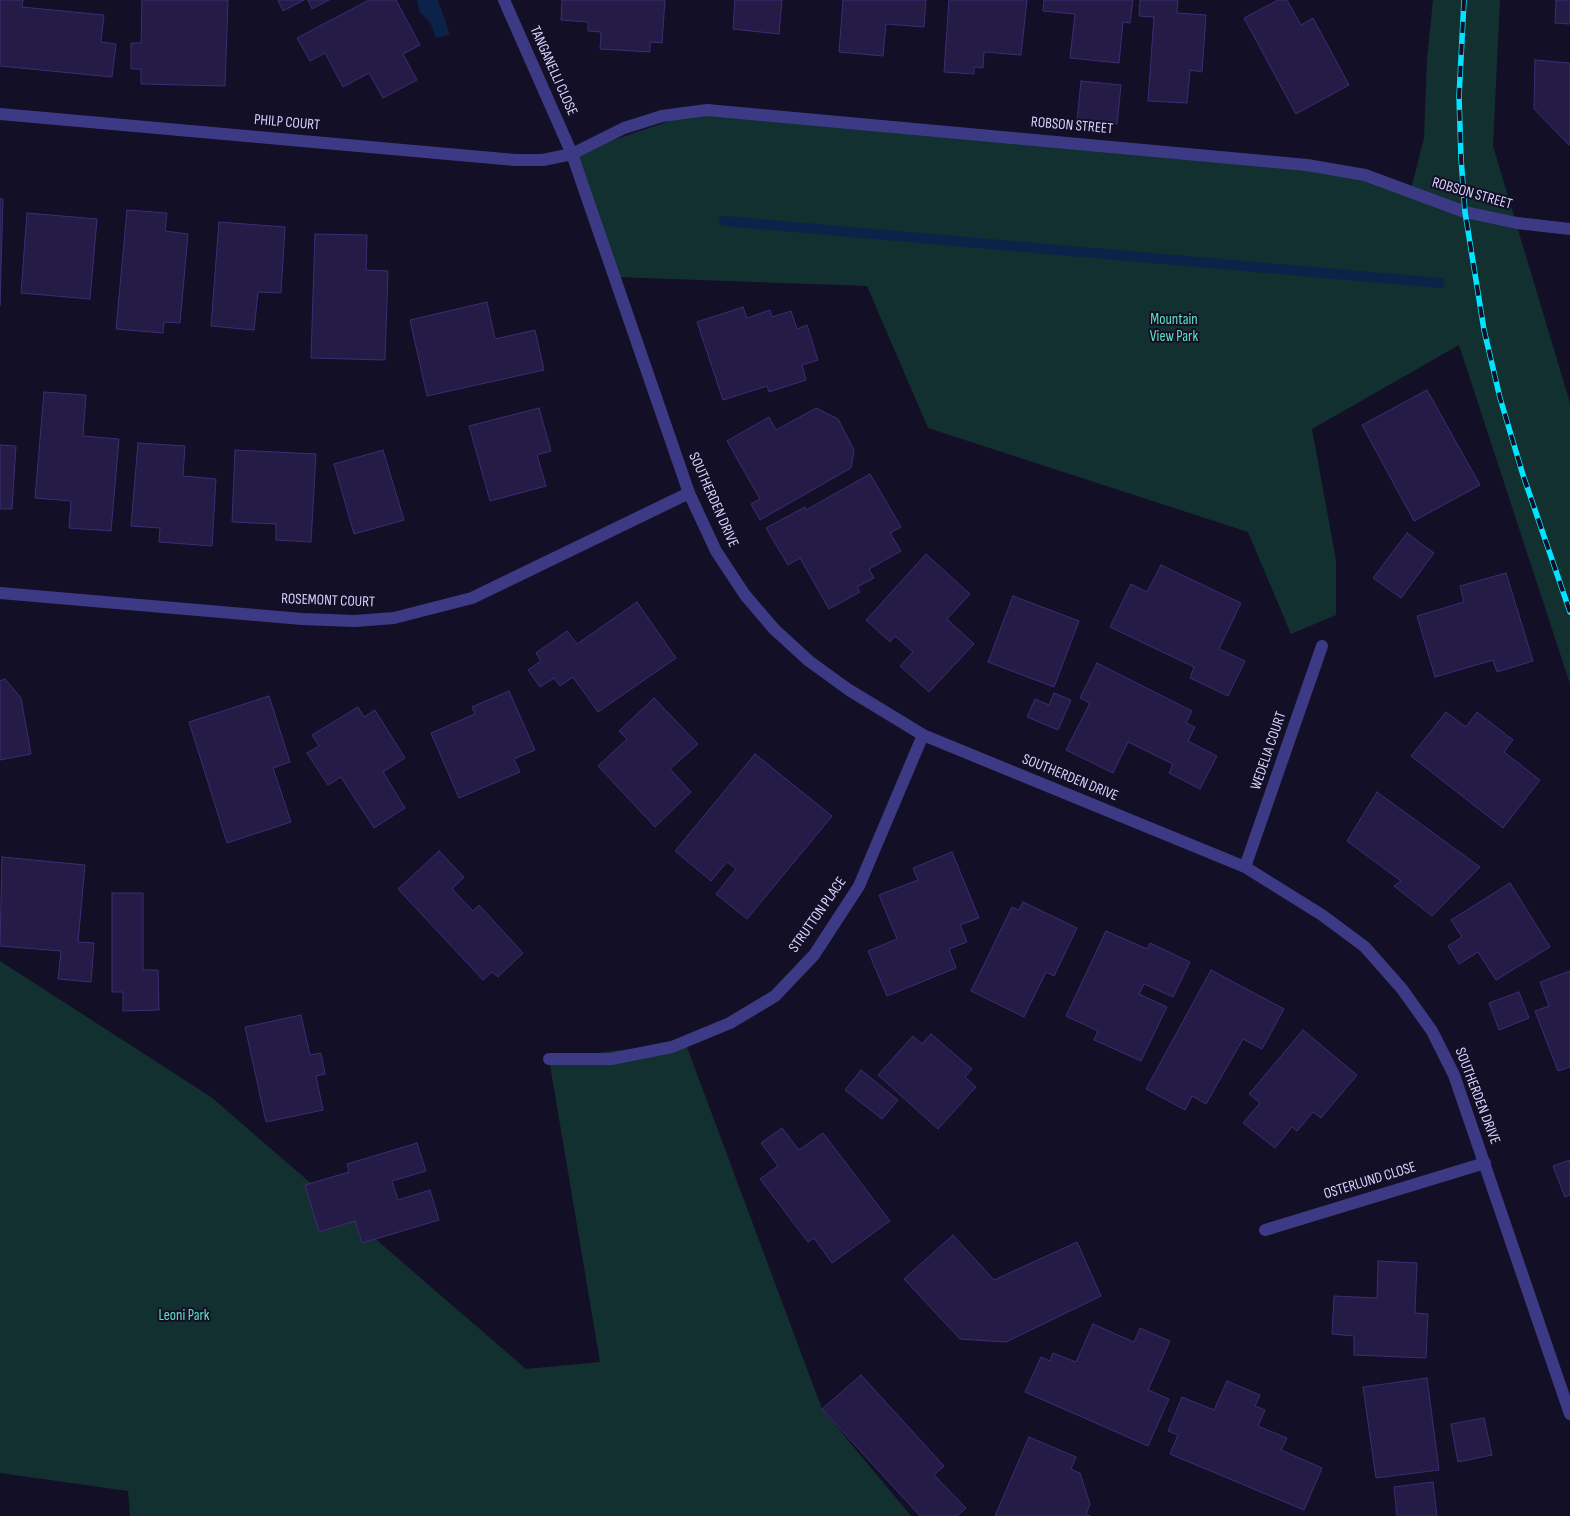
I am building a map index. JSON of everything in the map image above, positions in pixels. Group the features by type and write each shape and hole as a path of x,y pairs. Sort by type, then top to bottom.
{"street":[{"name":"TANGANELLI CLOSE","path":"504,0 572,154"},
{"name":"ROBSON STREET","path":"572,154 631,126 662,116 707,110 1307,165 1365,175 1465,212 1517,223 1570,230"},
{"name":"PHILP COURT","path":"0,114 515,160 543,160 572,154"},
{"name":"SOUTHERDEN DRIVE","path":"572,154 689,493 716,551 745,595 774,629 809,661 849,690 923,735 1245,867 1322,915 1358,942 1402,989 1432,1031 1454,1074 1570,1414"},
{"name":"ROSEMONT COURT","path":"0,592 302,619 356,621 394,618 472,598 689,493"},
{"name":"WEDELIA COURT","path":"1245,867 1322,646"},
{"name":"STRUTTON PLACE","path":"549,1059 610,1059 672,1047 730,1023 775,996 814,955 859,886 923,735"},
{"name":"OSTERLUND CLOSE","path":"1265,1230 1485,1163"}],"green space":[{"name":"Mountain View Park","path":"1433,0 1500,0 1493,146 1570,403 1570,684 1459,345 1312,429 1336,560 1336,615 1291,634 1248,532 928,428 867,286 615,277 572,154 702,110 1365,175 1410,193 1424,138 1427,60"},
{"name":"Leoni Park","path":"0,961 211,1097 526,1369 600,1362 549,1059 685,1042 822,1409 911,1516 130,1516 128,1491 0,1473"}],"water":[{"path":"417,0 438,0 450,35 436,38 430,22 420,13"}],"building":[{"path":"0,0 23,0 22,7 104,15 101,42 116,44 112,77 0,66"},
{"path":"142,0 228,0 225,86 141,84 141,69 131,69 131,43 141,43"},
{"path":"278,0 304,0 283,11"},
{"path":"308,0 329,0 312,9"},
{"path":"369,0 396,0 420,45 403,54 417,80 383,98 369,73 343,87 325,53 310,61 297,38"},
{"path":"562,0 665,0 662,43 650,42 650,52 600,49 601,32 588,31 588,22 561,20"},
{"path":"735,0 782,0 779,34 733,29"},
{"path":"843,0 926,0 924,27 886,24 883,56 839,52"},
{"path":"949,0 1027,0 1021,55 984,52 983,68 974,67 974,74 944,72"},
{"path":"1044,0 1133,0 1130,23 1123,22 1119,63 1070,58 1075,14 1043,11"},
{"path":"1140,0 1178,0 1177,13 1206,15 1202,72 1190,70 1187,103 1148,101 1154,17 1139,16"},
{"path":"1278,0 1287,0 1301,25 1313,18 1349,85 1296,114 1244,18"},
{"path":"1556,0 1570,0 1570,24 1555,23"},
{"path":"1535,60 1570,63 1570,146 1534,109"},
{"path":"1081,81 1121,85 1117,124 1077,120"},
{"path":"0,199 3,199 0,306"},
{"path":"127,210 167,213 165,231 188,234 180,323 164,322 163,333 116,329"},
{"path":"27,213 97,219 90,299 21,293"},
{"path":"219,222 285,227 281,293 258,292 254,330 211,326"},
{"path":"315,234 367,235 366,270 388,271 385,360 311,358"},
{"path":"487,302 495,339 535,330 544,370 427,396 410,320"},
{"path":"743,307 747,318 770,310 772,317 791,311 797,329 807,325 818,360 802,365 806,380 769,392 767,386 723,400 697,322"},
{"path":"1427,390 1480,485 1414,521 1362,425"},
{"path":"44,392 86,395 83,436 119,439 111,531 69,528 71,501 35,498"},
{"path":"539,408 551,451 537,455 546,486 490,501 469,426"},
{"path":"816,408 838,419 854,450 851,468 760,520 751,504 760,499 727,441 769,417 776,430"},
{"path":"138,443 185,446 183,476 216,479 212,546 159,542 160,528 131,526"},
{"path":"0,445 16,446 12,509 0,509"},
{"path":"235,450 316,454 311,542 276,540 276,524 232,522"},
{"path":"383,450 404,520 354,534 334,464"},
{"path":"870,474 901,527 890,533 901,551 869,569 874,578 857,587 860,592 829,609 800,558 788,565 766,528 805,507 806,510"},
{"path":"1407,533 1434,553 1401,598 1373,578"},
{"path":"926,554 970,594 947,619 974,644 929,692 900,666 913,652 895,636 890,642 866,620"},
{"path":"1161,565 1241,603 1219,649 1245,661 1228,696 1190,678 1194,667 1110,627 1131,584 1147,592"},
{"path":"1506,573 1533,661 1497,672 1493,660 1435,677 1417,616 1464,602 1460,586"},
{"path":"1013,596 1079,621 1054,687 988,662"},
{"path":"637,602 676,658 598,712 573,677 560,686 554,678 540,687 528,670 541,661 536,653 567,631 577,644"},
{"path":"1097,663 1192,711 1186,723 1195,727 1188,741 1217,756 1200,789 1169,773 1173,764 1128,742 1113,773 1066,750 1090,703 1080,698"},
{"path":"5,679 21,698 31,754 0,760 0,681"},
{"path":"509,691 535,750 514,759 520,772 459,798 431,733 475,714 472,707"},
{"path":"1054,693 1071,700 1058,730 1027,717 1035,699 1049,705"},
{"path":"269,696 290,762 273,768 291,822 227,843 189,722"},
{"path":"654,698 698,744 670,769 691,792 655,827 598,766 627,739 619,731"},
{"path":"358,707 364,717 375,710 405,758 383,772 405,808 374,828 341,777 328,785 307,753 319,746 312,735"},
{"path":"1446,712 1466,727 1477,712 1513,740 1504,752 1540,780 1503,828 1411,756"},
{"path":"755,754 832,816 747,919 716,894 736,869 727,862 711,881 675,851"},
{"path":"1377,792 1480,867 1432,916 1394,886 1401,881 1347,841"},
{"path":"439,851 464,877 452,889 473,911 479,905 523,953 498,977 492,972 483,980 398,889"},
{"path":"952,852 979,918 960,925 967,942 949,949 956,968 887,996 868,951 897,939 879,895 918,880 913,868"},
{"path":"2,857 85,865 78,942 94,943 91,982 58,979 61,951 0,946"},
{"path":"1510,883 1550,947 1496,980 1478,952 1459,964 1448,946 1462,937 1451,920"},
{"path":"112,893 143,893 143,970 158,970 159,1010 123,1011 123,992 112,992"},
{"path":"1023,902 1077,928 1054,976 1046,972 1024,1017 971,991 1012,907 1019,910"},
{"path":"1106,931 1147,949 1150,943 1190,962 1173,997 1144,984 1139,994 1167,1007 1141,1061 1094,1040 1098,1031 1066,1016"},
{"path":"1211,970 1284,1009 1262,1049 1243,1039 1206,1104 1192,1096 1185,1110 1146,1089"},
{"path":"1570,971 1570,1067 1558,1071 1535,1011 1549,1006 1540,982"},
{"path":"1519,992 1529,1018 1499,1030 1489,1003"},
{"path":"301,1015 310,1055 321,1053 325,1074 316,1076 323,1110 266,1122 245,1027"},
{"path":"1303,1030 1357,1075 1321,1118 1313,1112 1297,1131 1292,1127 1275,1148 1243,1123 1260,1103 1249,1094"},
{"path":"931,1034 972,1069 965,1077 976,1087 938,1129 878,1075 913,1036 922,1044"},
{"path":"861,1070 898,1100 882,1119 845,1090"},
{"path":"782,1128 799,1150 823,1133 890,1221 832,1263 814,1238 808,1242 760,1179 778,1166 761,1143"},
{"path":"417,1143 426,1171 392,1181 398,1200 430,1190 439,1220 362,1243 355,1221 319,1232 305,1185 349,1172 347,1164"},
{"path":"1570,1160 1570,1195 1565,1197 1553,1166"},
{"path":"953,1235 994,1280 1077,1242 1101,1296 1006,1342 960,1339 904,1279"},
{"path":"1378,1261 1417,1263 1415,1313 1428,1314 1426,1358 1354,1355 1354,1336 1332,1334 1334,1296 1377,1298"},
{"path":"1093,1324 1134,1342 1140,1328 1170,1341 1148,1390 1169,1399 1148,1446 1025,1392 1041,1357 1050,1361 1053,1353 1076,1362"},
{"path":"861,1375 944,1466 934,1475 966,1508 957,1516 920,1516 822,1409"},
{"path":"1427,1378 1439,1470 1376,1478 1363,1387"},
{"path":"1227,1381 1260,1395 1255,1406 1265,1410 1258,1426 1287,1438 1281,1450 1322,1468 1304,1510 1170,1454 1178,1435 1168,1431 1182,1397 1214,1410"},
{"path":"1484,1418 1492,1455 1458,1462 1451,1424"},
{"path":"1029,1437 1076,1457 1071,1469 1080,1473 1090,1504 1086,1514 1090,1516 995,1516"},
{"path":"1433,1482 1437,1516 1397,1516 1394,1487"}],"waterway":[{"path":"724,221 1440,283"}],"railway":[{"path":"1464,0 1459,97 1461,158 1465,212 1484,330 1500,398 1523,475 1570,612"}]}
